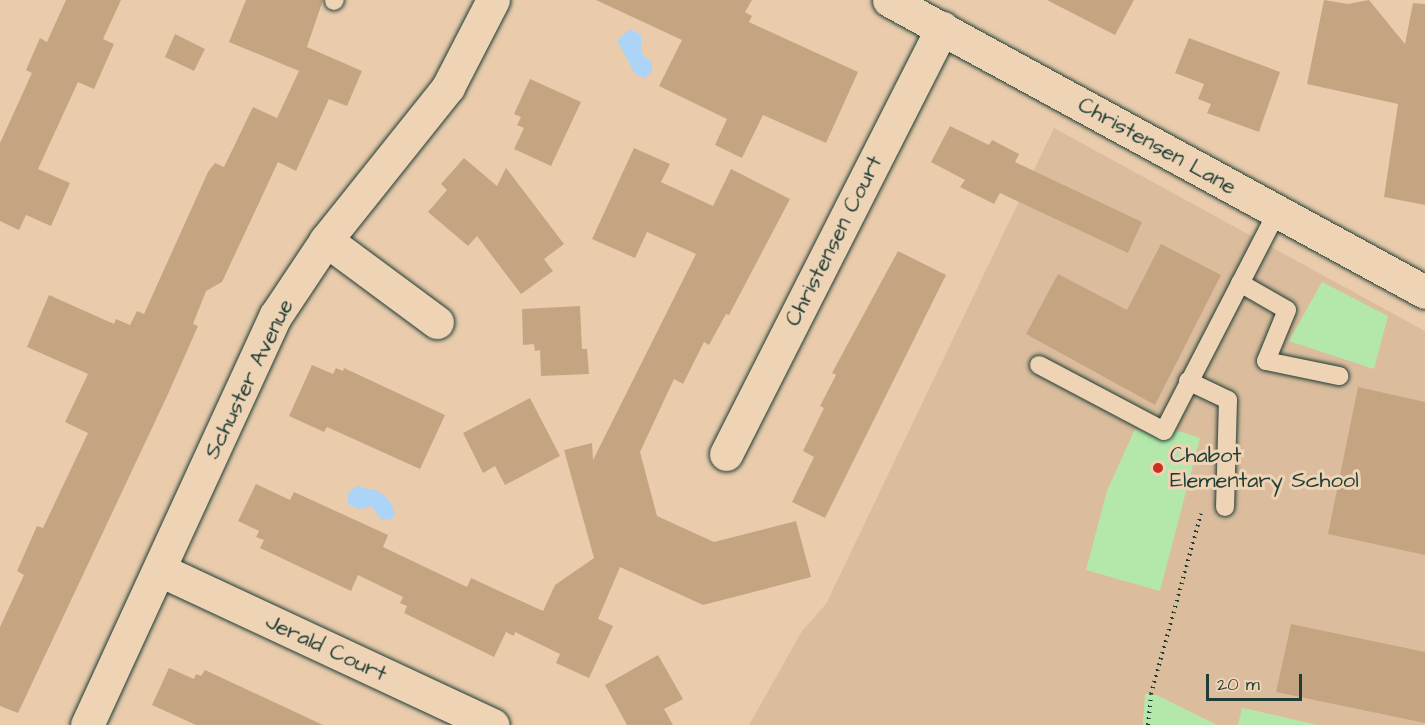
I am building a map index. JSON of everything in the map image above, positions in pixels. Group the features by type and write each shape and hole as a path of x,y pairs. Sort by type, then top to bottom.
{"street":[{"name":"Schuster Avenue","path":"87,725 276,315 326,240 448,87 494,0"},
{"name":"Christensen Lane","path":"890,0 1425,292"},
{"name":"Christensen Court","path":"726,454 942,28"},
{"path":"326,240 437,322"},
{"name":"Jerald Court","path":"160,570 493,725"}],"lane":[{"path":"1039,365 1164,431 1277,212"},
{"path":"1240,283 1287,310 1266,361 1339,376"},
{"path":"1188,381 1228,400 1225,507"}],"path":[{"path":"1148,725 1151,694 1205,502"}],"shaded area":[{"name":"Chabot Elementary School","path":"1054,128 1425,331 1425,725 1317,725 1243,708 1238,725 1217,725 1156,695 1146,694 1143,725 749,725 802,631 826,604"}],"green space":[{"path":"1322,282 1388,316 1374,369 1289,341"},
{"path":"1169,428 1200,438 1160,591 1086,570 1107,491 1135,429 1165,439"},
{"path":"1145,694 1156,695 1217,725 1143,725"},
{"path":"1242,708 1317,725 1238,725"}],"water":[{"path":"630,29 641,35 642,54 652,63 652,72 644,78 635,74 617,40"},
{"path":"357,486 378,491 390,501 395,514 392,519 382,520 371,506 359,509 348,504 348,493"}],"building":[{"path":"66,0 121,0 103,39 114,44 94,89 78,82 38,169 70,183 51,226 26,215 19,230 0,221 0,143 32,73 26,70 40,38 47,42"},
{"path":"246,0 323,0 307,47 362,71 347,106 329,99 296,171 278,162 222,282 206,291 193,324 198,326 168,394 18,713 0,706 0,627 24,575 17,571 37,526 43,528 88,433 65,422 88,374 27,347 49,295 114,324 116,319 130,325 137,311 144,314 208,172 215,163 224,167 253,107 277,118 299,71 229,42"},
{"path":"596,0 752,0 745,12 752,16 749,22 858,72 826,143 763,115 742,158 715,145 727,119 659,86 682,40"},
{"path":"1047,0 1134,0 1115,35"},
{"path":"1324,0 1348,4 1369,0 1405,44 1413,3 1425,4 1425,205 1384,197 1398,104 1307,84"},
{"path":"175,34 205,49 194,71 165,57"},
{"path":"1189,38 1280,72 1259,132 1207,113 1211,104 1198,99 1204,84 1175,73"},
{"path":"530,79 581,102 551,166 514,149 524,128 517,125 521,117 514,114"},
{"path":"950,126 989,145 992,140 1019,154 1015,162 1142,222 1128,253 1000,193 994,204 960,187 965,180 931,162"},
{"path":"634,148 670,164 661,182 713,206 731,169 790,199 729,315 726,314 709,345 704,342 683,384 674,379 640,452 657,516 714,542 796,521 811,577 703,605 620,567 598,619 613,626 589,678 556,663 560,654 515,632 514,636 506,632 494,657 404,613 407,606 400,603 403,597 358,575 351,591 260,548 264,540 256,537 259,531 238,521 256,484 290,500 294,492 388,535 383,547 467,587 471,578 543,611 555,585 594,558 564,450 592,443 593,460 696,254 647,232 635,258 592,239"},
{"path":"464,158 497,186 506,168 564,244 544,259 553,271 521,294 477,236 468,246 428,212 447,190 441,184"},
{"path":"1161,244 1221,275 1155,405 1026,334 1058,274 1127,310"},
{"path":"898,251 946,275 825,518 792,502 814,457 803,451 824,408 820,406 836,375 832,373"},
{"path":"580,306 582,349 587,349 589,374 541,376 540,350 535,351 534,344 523,345 522,309"},
{"path":"312,365 333,374 336,368 343,371 344,368 445,415 420,469 327,427 324,432 289,416"},
{"path":"1358,387 1425,402 1425,555 1328,534"},
{"path":"530,398 560,456 505,485 495,466 483,473 463,433"},
{"path":"1291,624 1425,652 1425,723 1276,692"},
{"path":"658,655 683,699 664,709 673,725 627,725 605,685"},
{"path":"169,668 194,679 196,674 201,676 205,670 323,725 196,725 152,705"}],"place":[{"name":"Chabot Elementary School","path":"1158,468"}]}
